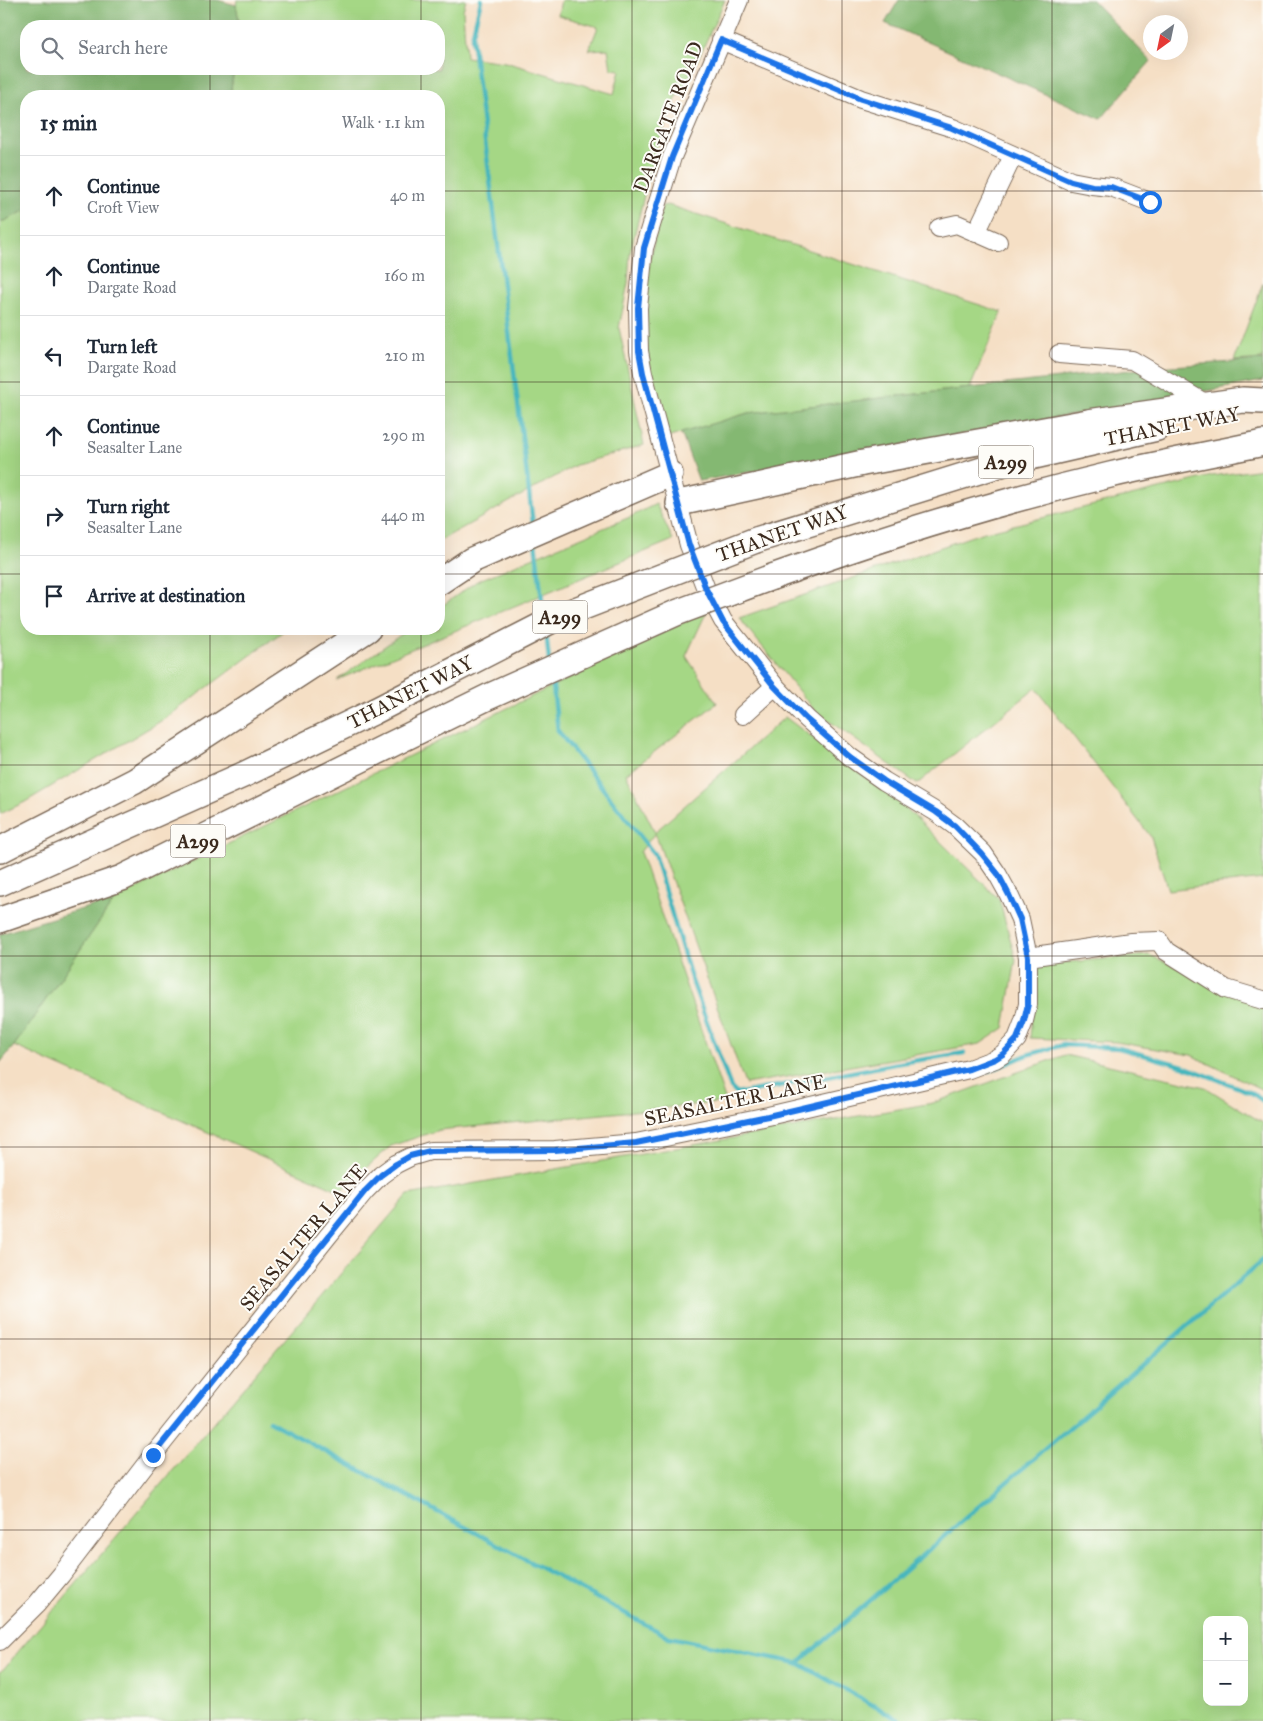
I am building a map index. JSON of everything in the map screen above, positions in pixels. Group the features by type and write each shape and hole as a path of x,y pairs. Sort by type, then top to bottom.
{"highway":[{"path":"679,503 863,462 1088,422 1244,400 1263,400"},
{"name":"THANET WAY","path":"0,883 243,775 373,712 560,616 756,540 1008,462 1166,426 1263,409"},
{"name":"THANET WAY","path":"0,920 122,878 488,698 676,613 913,528 1111,474 1263,444"},
{"path":"445,578 472,560 670,474"},
{"path":"0,850 135,782 359,635"}],"street":[{"name":"DARGATE ROAD","path":"679,503 643,373 638,329 639,284 644,248 672,157 739,0"},
{"name":"DARGATE ROAD","path":"721,40 861,99 952,128 1071,181 1092,186 1111,187 1150,202"},
{"path":"976,233 1013,156"},
{"path":"939,228 956,224 998,242"},
{"path":"1059,354 1132,360 1208,405"},
{"name":"SEASALTER LANE","path":"0,1640 36,1605 61,1575 153,1455 365,1191 381,1175 396,1164 410,1156 430,1151 555,1150 636,1143 768,1116 984,1064 1003,1054 1021,1033 1028,1004 1028,957 1020,919 998,874 968,838 936,812 884,781 850,757 806,719 774,686 723,622 706,589 689,545 679,503"},
{"path":"743,715 774,686"},
{"path":"1028,957 1131,942 1159,941 1166,951 1226,989 1263,1000"}],"green space":[{"path":"0,0 217,0 236,5 239,20 20,20 20,75 233,75 231,90 20,90 20,213 0,223"},
{"path":"237,0 466,0 463,10 466,57 505,62 614,94 620,70 611,69 608,49 589,50 598,27 558,15 561,0 725,0 688,81 677,96 654,155 630,253 628,283 619,328 644,445 576,465 445,538 445,90 231,90 233,75 445,75 445,20 239,20"},
{"path":"899,0 1092,0 1143,53 1143,60 1151,61 1101,119 885,23"},
{"path":"668,205 1002,312 970,388 748,413 667,438 655,393 646,347 644,302 662,206"},
{"path":"20,213 20,635 278,635 166,718 25,802 0,814 0,223"},
{"path":"1263,283 1263,359 1234,361"},
{"path":"1263,360 1263,381 699,481 681,433 748,413 1157,367"},
{"path":"1263,469 1263,879 1168,890 1151,837 1036,688 917,784 814,710 739,618 981,533 1212,476"},
{"path":"656,504 673,540 445,635 445,604 477,581 630,517"},
{"path":"707,611 686,656 717,703 626,774 655,832 785,717 905,807 999,899 1016,960 1004,1028 980,1044 745,1084 655,833 640,852 726,1102 439,1130 391,1146 340,1191 14,1046 115,899"},
{"path":"401,635 445,635 337,680"},
{"path":"115,899 14,1046 0,1063 0,934"},
{"path":"1149,955 1263,1004 1263,1090 1191,1055 1116,1042 1030,1038 1036,965"},
{"path":"1065,1055 1205,1087 1263,1123 1263,1721 0,1721 0,1673 408,1195 933,1103"}],"waterway":[{"path":"481,0 472,37 533,524"},
{"path":"535,542 544,616"},
{"path":"546,631 549,661"},
{"path":"552,678 558,731 654,854 691,978 731,1088 737,1094 894,1064 964,1053"},
{"path":"987,1072 1027,1055 1063,1045 1119,1048 1183,1066 1252,1093 1263,1101"},
{"path":"798,1663 1263,1260"},
{"path":"269,1421 669,1637 798,1663 901,1721"}],"route":[{"path":"153,1455 365,1191 381,1175 410,1156 430,1151 555,1150 605,1147 690,1133 969,1069 1003,1054 1021,1033 1028,1004 1028,957 1020,919 998,874 968,838 955,826 850,757 806,719 774,686 723,622 706,589 689,545 643,373 638,329 639,284 644,248 672,157 721,40 861,99 952,128 1071,181 1092,186 1111,187 1150,202"}]}
